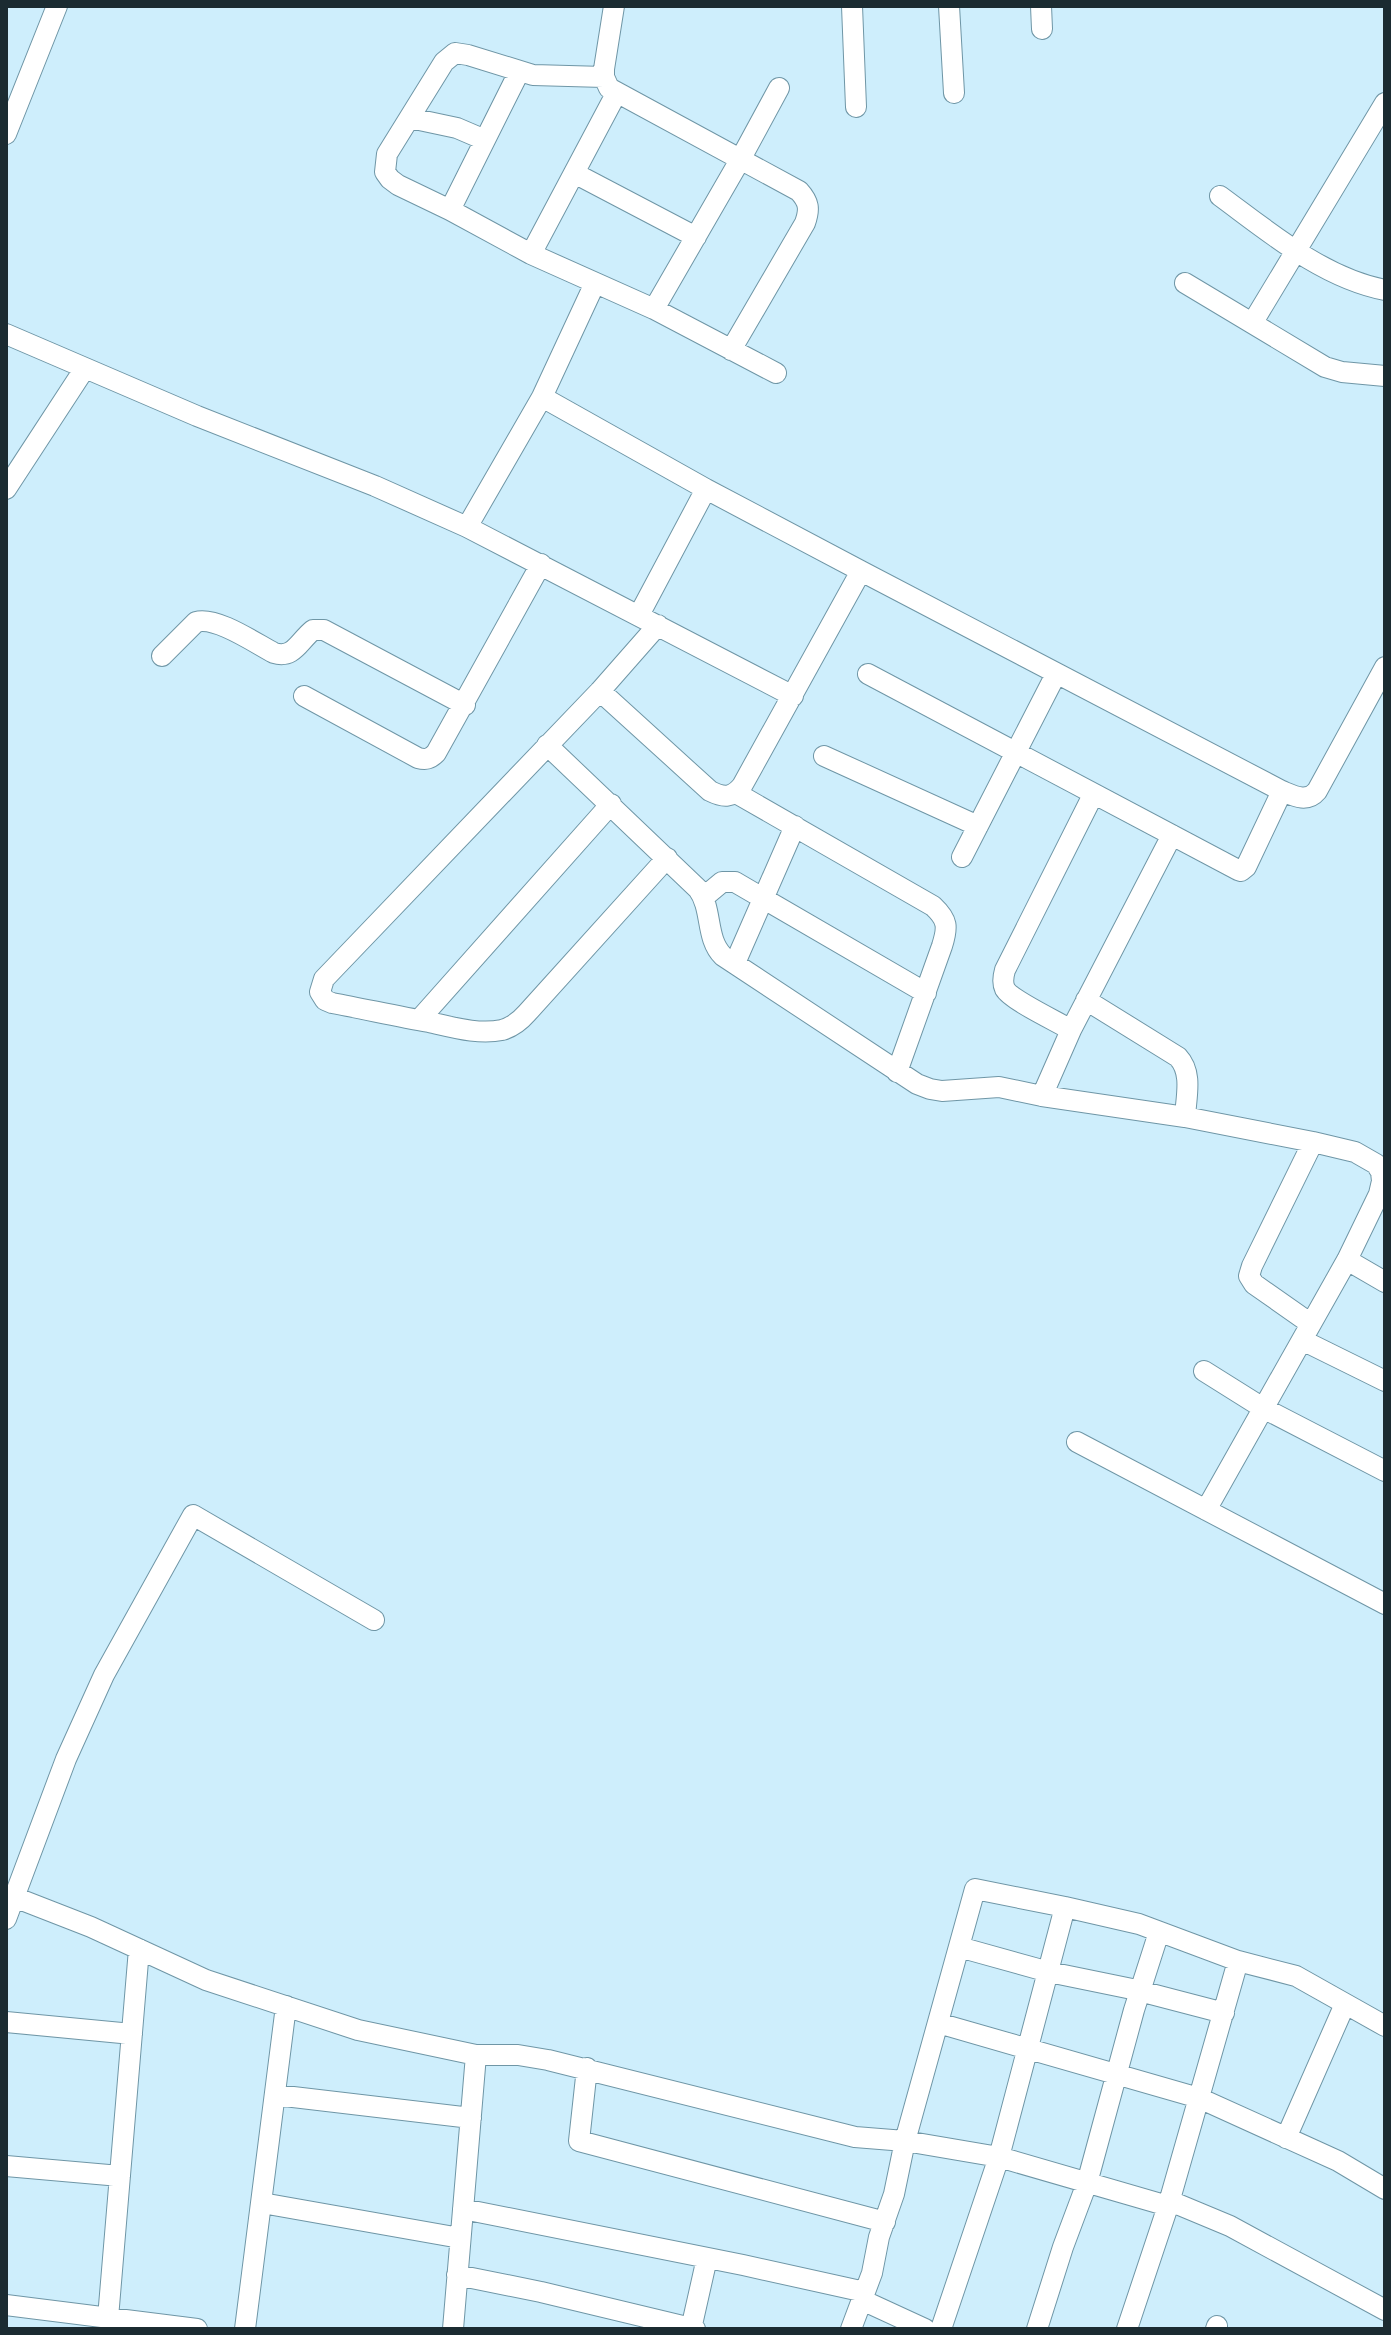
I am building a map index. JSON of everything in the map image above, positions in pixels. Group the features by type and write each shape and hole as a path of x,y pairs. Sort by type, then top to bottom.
{"street":[{"path":"6,134 57,6"},
{"path":"852,6 856,107"},
{"path":"949,6 954,93"},
{"path":"1041,6 1042,29"},
{"path":"613,15 604,77 609,88 799,191 809,206 805,223 731,350"},
{"path":"604,77 519,72 455,53 444,62 387,154 385,172 398,185 531,254 654,309 776,373"},
{"path":"450,210 519,72"},
{"path":"654,309 779,88"},
{"path":"531,254 616,94"},
{"path":"1253,322 1385,103"},
{"path":"410,118 457,128 485,140"},
{"path":"574,173 696,237"},
{"path":"1220,196 1296,252 1354,281 1385,290"},
{"path":"467,527 542,397 595,283"},
{"path":"1185,283 1325,367 1342,372 1385,376"},
{"path":"6,334 467,527 793,696"},
{"path":"6,489 85,368"},
{"path":"542,397 706,489 1056,674 1282,791 1302,798 1314,795 1383,675"},
{"path":"639,615 706,489"},
{"path":"304,696 425,760 436,753 465,705 541,564"},
{"path":"600,691 710,791 723,796 736,793 861,571"},
{"path":"162,656 196,622 203,620 284,655 290,653 313,630 324,630 465,705"},
{"path":"658,625 600,691 321,984 320,992 332,1003 468,1030 505,1029 517,1024 667,858"},
{"path":"868,674 1238,870 1244,870 1282,791"},
{"path":"962,857 1056,674"},
{"path":"547,745 704,897 716,948 897,1072 930,1089 999,1087 1185,1117 1355,1152 1376,1164 1381,1172 1382,1195 1206,1510"},
{"path":"824,756 978,826"},
{"path":"736,793 933,906 942,915 946,934 897,1072"},
{"path":"1071,1030 1012,997 1003,986 1003,979 1093,795"},
{"path":"419,1020 611,804"},
{"path":"735,963 795,826"},
{"path":"1042,1096 1071,1030 1172,835"},
{"path":"704,897 726,880 735,882 926,993"},
{"path":"1086,1000 1184,1063 1188,1079 1185,1117"},
{"path":"1313,1142 1249,1276 1307,1332 1385,1381"},
{"path":"1347,1260 1385,1282"},
{"path":"1204,1371 1263,1408 1385,1471"},
{"path":"1077,1442 1384,1602"},
{"path":"6,1919 66,1759 104,1675 193,1515 374,1620"},
{"path":"851,2329 872,2273 975,1889 1139,1924 1238,1961 1296,1976 1385,2026"},
{"path":"14,1897 91,1927 206,1980 358,2030 476,2055 518,2055 587,2068 855,2137 905,2141 999,2157 1169,2204 1230,2226 1385,2310"},
{"path":"941,2329 999,2157 1065,1907"},
{"path":"1037,2329 1087,2183 1159,1932"},
{"path":"959,1947 1049,1972 1224,2013"},
{"path":"108,2318 139,1949"},
{"path":"1127,2329 1169,2204 1238,1961"},
{"path":"1286,2138 1345,2004"},
{"path":"245,2329 286,2006"},
{"path":"6,2022 132,2034"},
{"path":"938,2023 1199,2098 1338,2161 1385,2189"},
{"path":"453,2329 476,2055"},
{"path":"587,2068 579,2141 885,2222"},
{"path":"276,2095 471,2118"},
{"path":"6,2166 120,2176"},
{"path":"262,2203 460,2238"},
{"path":"463,2209 707,2258 864,2296 925,2329"},
{"path":"457,2275 693,2329 707,2258"},
{"path":"6,2305 197,2329"}]}
